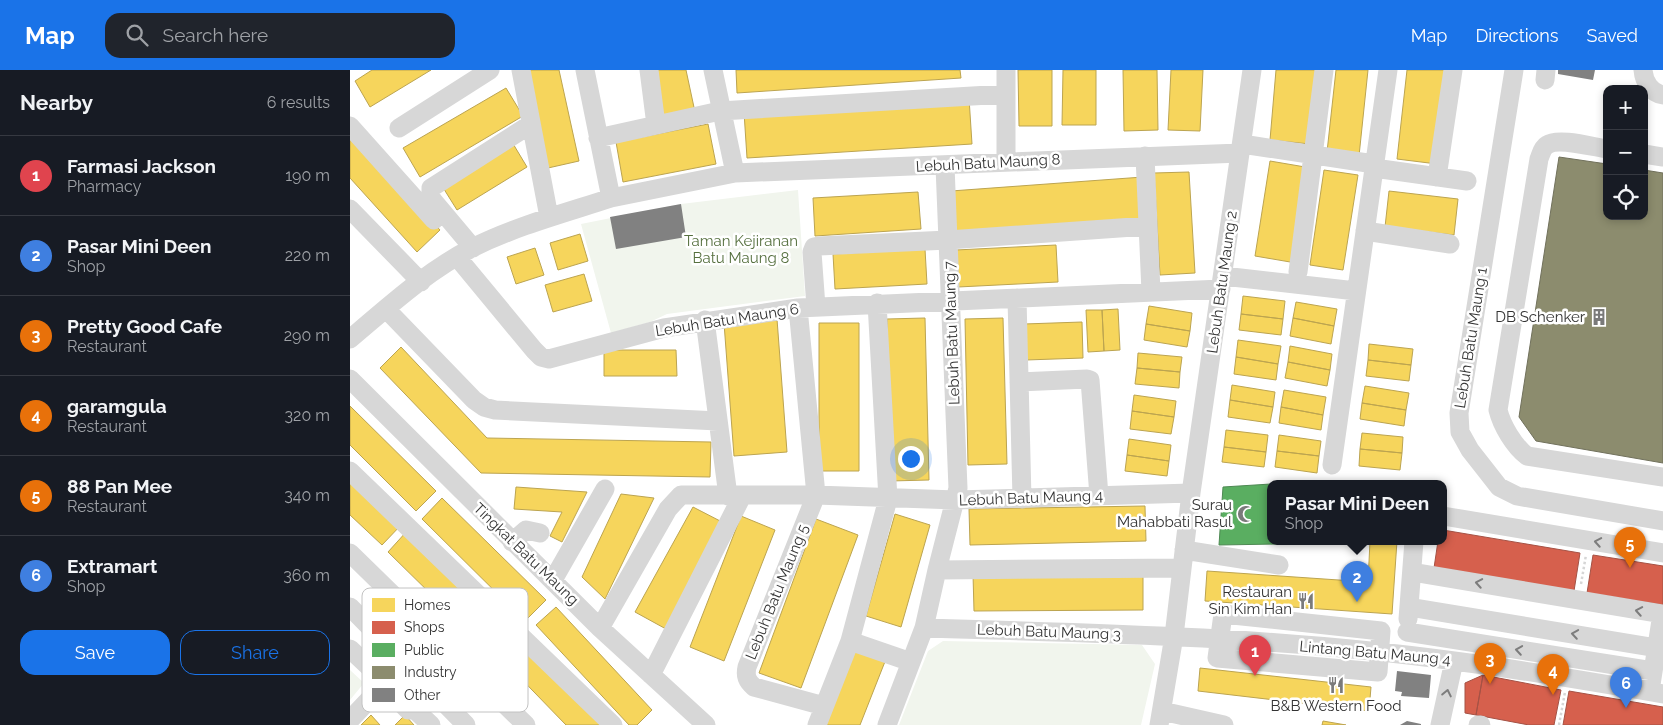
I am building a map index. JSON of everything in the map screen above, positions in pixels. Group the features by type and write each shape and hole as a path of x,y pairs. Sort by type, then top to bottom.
{"street":[{"path":"399,128 490,70"},
{"path":"521,70 549,217"},
{"path":"350,339 421,282 464,252 549,217 611,198 585,70"},
{"path":"648,70 656,125"},
{"path":"713,70 720,111 735,173"},
{"path":"1006,70 1006,162"},
{"name":"Lebuh Batu Maung 2","path":"1191,493 1252,70"},
{"path":"1298,272 1324,70"},
{"path":"1332,465 1388,70"},
{"path":"1438,177 1453,70"},
{"name":"Lebuh Batu Maung 1","path":"1514,70 1459,414 1460,432 1470,450 1500,487 1517,496 1663,521"},
{"path":"1643,70 1647,85 1656,94 1663,95"},
{"path":"598,138 720,111 1006,94"},
{"path":"464,252 431,198 429,191 531,124"},
{"path":"350,126 464,252"},
{"path":"1603,148 1557,141 1548,144 1542,150 1498,410 1503,424 1517,446 1528,456 1663,477"},
{"name":"Lebuh Batu Maung 8","path":"611,198 735,173 945,166 1146,156 1241,148 1313,155 1467,181"},
{"path":"1648,155 1663,157"},
{"path":"1146,156 1151,292"},
{"name":"Lebuh Batu Maung 7","path":"945,166 958,488 956,500"},
{"path":"350,209 421,282"},
{"path":"816,495 807,307 814,247 1148,226"},
{"path":"1365,231 1450,244"},
{"name":"Lebuh Batu Maung 6","path":"464,252 534,350 541,357 548,360 664,328 705,320 807,307 1151,292 1222,283 1356,292"},
{"path":"1017,298 1022,499"},
{"path":"817,725 850,641 888,499 877,303"},
{"path":"386,309 474,400 484,407 495,410 718,421"},
{"path":"651,675 735,496 718,421 705,320"},
{"path":"1019,382 1087,378 1090,380 1099,496"},
{"name":"Tingkat Batu Maung","path":"350,379 512,542 651,675 685,718 706,725"},
{"path":"350,470 472,588"},
{"path":"553,580 605,489"},
{"path":"1191,493 1174,636 1160,718 1224,725"},
{"name":"Lebuh Batu Maung 4","path":"600,628 675,500 681,495 816,495 956,500 1191,493"},
{"name":"Lebuh Batu Maung 5","path":"816,495 747,667 746,674 749,682 754,687 824,706"},
{"path":"887,725 924,628 936,570 956,500"},
{"path":"1447,517 1663,553"},
{"path":"512,542 526,530 540,533"},
{"path":"1406,656 1414,545"},
{"path":"350,553 386,588"},
{"path":"936,570 1183,559 1279,565"},
{"path":"1412,572 1662,614 1653,671 1656,693"},
{"path":"350,607 362,619"},
{"path":"1409,607 1657,648"},
{"path":"1220,639 1224,614 1382,631 1379,653"},
{"name":"Lebuh Batu Maung 3","path":"924,628 1174,636"},
{"path":"1408,632 1653,671"},
{"name":"Lintang Batu Maung 4","path":"1174,636 1454,660 1656,693"},
{"path":"850,641 911,662"},
{"path":"528,643 613,725"},
{"path":"350,649 362,660"},
{"path":"1440,725 1454,660"},
{"path":"350,720 362,707"},
{"path":"411,712 423,725"},
{"path":"417,712 431,725"},
{"path":"453,712 466,725"},
{"path":"513,712 526,725"}],"path":[{"path":"1579,600 1588,541"},
{"path":"1559,725 1567,678"}],"green space":[{"name":"Taman Kejiranan Batu Maung 8","path":"798,190 805,296 667,314 650,322 611,333 581,224 681,204"},
{"path":"943,641 1142,645 1155,664 1141,725 899,725 928,651"},
{"path":"350,670 362,681 362,685 350,700"}],"building: Homes":[{"path":"372,70 431,70 370,107 355,81"},
{"path":"526,70 559,70 579,161 548,168"},
{"path":"653,70 686,70 695,112 663,119"},
{"path":"736,70 960,70 961,78 737,93"},
{"path":"1018,70 1052,70 1052,126 1019,126"},
{"path":"1063,70 1096,70 1096,125 1062,125"},
{"path":"1123,70 1157,70 1158,130 1124,131"},
{"path":"1171,70 1203,70 1200,131 1168,130"},
{"path":"1276,70 1317,70 1310,144 1270,140"},
{"path":"1336,70 1368,70 1359,156 1327,152"},
{"path":"1407,70 1448,70 1437,164 1397,159"},
{"path":"506,88 523,116 420,177 403,148"},
{"path":"969,98 972,144 747,158 744,112"},
{"path":"708,124 716,164 623,182 616,142"},
{"path":"350,131 440,230 417,252 350,178"},
{"path":"512,142 527,167 457,210 442,186"},
{"path":"1270,161 1311,168 1296,263 1255,256"},
{"path":"1324,170 1358,175 1343,270 1310,265"},
{"path":"1189,172 1195,273 1160,275 1154,173"},
{"path":"1143,177 1146,219 954,232 951,191"},
{"path":"1389,191 1458,199 1454,235 1385,227"},
{"path":"918,192 921,229 815,236 813,198"},
{"path":"580,234 588,261 558,270 550,243"},
{"path":"1056,245 1058,282 958,287 956,250"},
{"path":"535,248 544,275 516,284 507,257"},
{"path":"925,249 927,284 835,289 833,254"},
{"path":"584,274 592,301 553,312 545,285"},
{"path":"1243,296 1285,301 1283,319 1241,314"},
{"path":"1296,302 1337,309 1334,326 1293,318"},
{"path":"1149,306 1192,313 1190,331 1146,324"},
{"path":"1118,309 1120,350 1104,351 1102,310"},
{"path":"1086,310 1102,310 1104,351 1088,352"},
{"path":"1241,314 1283,319 1281,335 1239,330"},
{"path":"925,318 929,480 890,481 887,319"},
{"path":"1003,318 1007,464 968,465 965,319"},
{"path":"1293,318 1334,326 1331,344 1290,336"},
{"path":"777,319 787,452 734,456 724,323"},
{"path":"1082,322 1083,358 1026,360 1024,324"},
{"path":"819,323 859,323 859,471 819,471"},
{"path":"1146,324 1190,331 1187,347 1144,340"},
{"path":"1238,340 1281,346 1278,364 1236,357"},
{"path":"1369,344 1413,349 1411,365 1368,360"},
{"path":"1290,346 1332,354 1330,370 1288,362"},
{"path":"401,347 487,438 711,442 710,477 481,473 380,368"},
{"path":"604,350 676,350 677,376 604,376"},
{"path":"1138,353 1182,357 1180,372 1137,368"},
{"path":"1236,357 1278,364 1276,380 1234,374"},
{"path":"1368,360 1411,365 1409,381 1366,376"},
{"path":"1288,362 1330,370 1327,386 1285,378"},
{"path":"1137,368 1180,372 1179,388 1135,384"},
{"path":"1232,385 1275,392 1273,407 1230,400"},
{"path":"1365,386 1409,393 1406,410 1362,403"},
{"path":"1284,390 1326,397 1323,415 1281,407"},
{"path":"1134,395 1176,401 1174,417 1132,411"},
{"path":"1230,400 1273,407 1270,423 1228,417"},
{"path":"1362,403 1406,410 1404,426 1360,419"},
{"path":"350,406 436,491 416,511 350,445"},
{"path":"1281,407 1323,415 1321,430 1279,423"},
{"path":"1132,411 1174,417 1171,434 1130,429"},
{"path":"1226,430 1268,435 1266,452 1224,447"},
{"path":"1362,433 1403,437 1402,453 1360,449"},
{"path":"1279,435 1321,441 1319,456 1277,451"},
{"path":"1129,439 1171,445 1169,461 1127,455"},
{"path":"1224,447 1266,452 1264,467 1222,462"},
{"path":"1360,449 1402,453 1400,470 1359,466"},
{"path":"1277,451 1319,456 1317,473 1275,467"},
{"path":"1127,455 1169,461 1167,476 1125,471"},
{"path":"350,475 402,524 382,545 350,515"},
{"path":"516,487 587,492 562,542 550,536 562,512 514,509"},
{"path":"621,494 654,498 605,599 582,577"},
{"path":"442,498 546,600 528,618 528,588 492,588 422,519"},
{"path":"1145,506 1146,541 970,545 969,509"},
{"path":"693,507 724,523 666,629 635,612"},
{"path":"895,514 930,525 901,627 866,616"},
{"path":"741,516 775,530 724,661 690,647"},
{"path":"816,519 858,535 801,688 759,673"},
{"path":"407,531 465,588 425,588 388,552"},
{"path":"1370,545 1397,545 1392,614 1205,601 1207,571 1368,582"},
{"path":"1143,573 1143,610 974,611 973,574"},
{"path":"556,607 652,710 637,725 629,725 536,625"},
{"path":"853,646 886,659 860,725 822,725"},
{"path":"528,649 601,725 566,725 528,686"},
{"path":"1200,668 1371,687 1369,711 1198,691"},
{"path":"371,715 380,725 361,725"},
{"path":"405,715 414,725 395,725"},
{"path":"1323,721 1346,725 1322,725"}],"building: Shops":[{"path":"1447,531 1580,553 1574,591 1434,568 1437,545 1447,545"},
{"path":"1593,555 1663,566 1663,605 1587,593"},
{"path":"1483,675 1561,690 1554,725 1529,725 1476,715"},
{"path":"1483,675 1476,715 1465,713 1465,683"},
{"path":"1569,691 1663,707 1663,725 1563,725"}],"building: Public":[{"name":"Surau Mahabbati Rasul","path":"1267,484 1267,544 1219,545 1223,487"}],"building: Industry":[{"name":"DB Schenker","path":"1559,157 1603,163 1603,220 1648,220 1648,171 1663,173 1663,463 1536,441 1519,417"}],"building: Other":[{"path":"1558,70 1595,70 1593,80 1558,74"},
{"path":"681,204 686,237 616,249 610,217"},
{"path":"1397,671 1431,675 1429,698 1401,696 1402,692 1395,691"},
{"path":"1407,721 1421,724 1421,725 1400,725"}],"place":[{"name":"DB Schenker","path":"1599,317"},
{"name":"Surau Mahabbati Rasul","path":"1246,514"},
{"name":"88 Pan Mee","path":"1630,568"},
{"name":"Restauran Sin Kim Han","path":"1306,601"},
{"name":"Pasar Mini Deen","path":"1357,602"},
{"name":"Farmasi Jackson","path":"1255,676"},
{"name":"Pretty Good Cafe","path":"1490,684"},
{"name":"B&B Western Food","path":"1336,685"},
{"name":"garamgula","path":"1553,695"},
{"name":"Extramart","path":"1626,708"}]}
